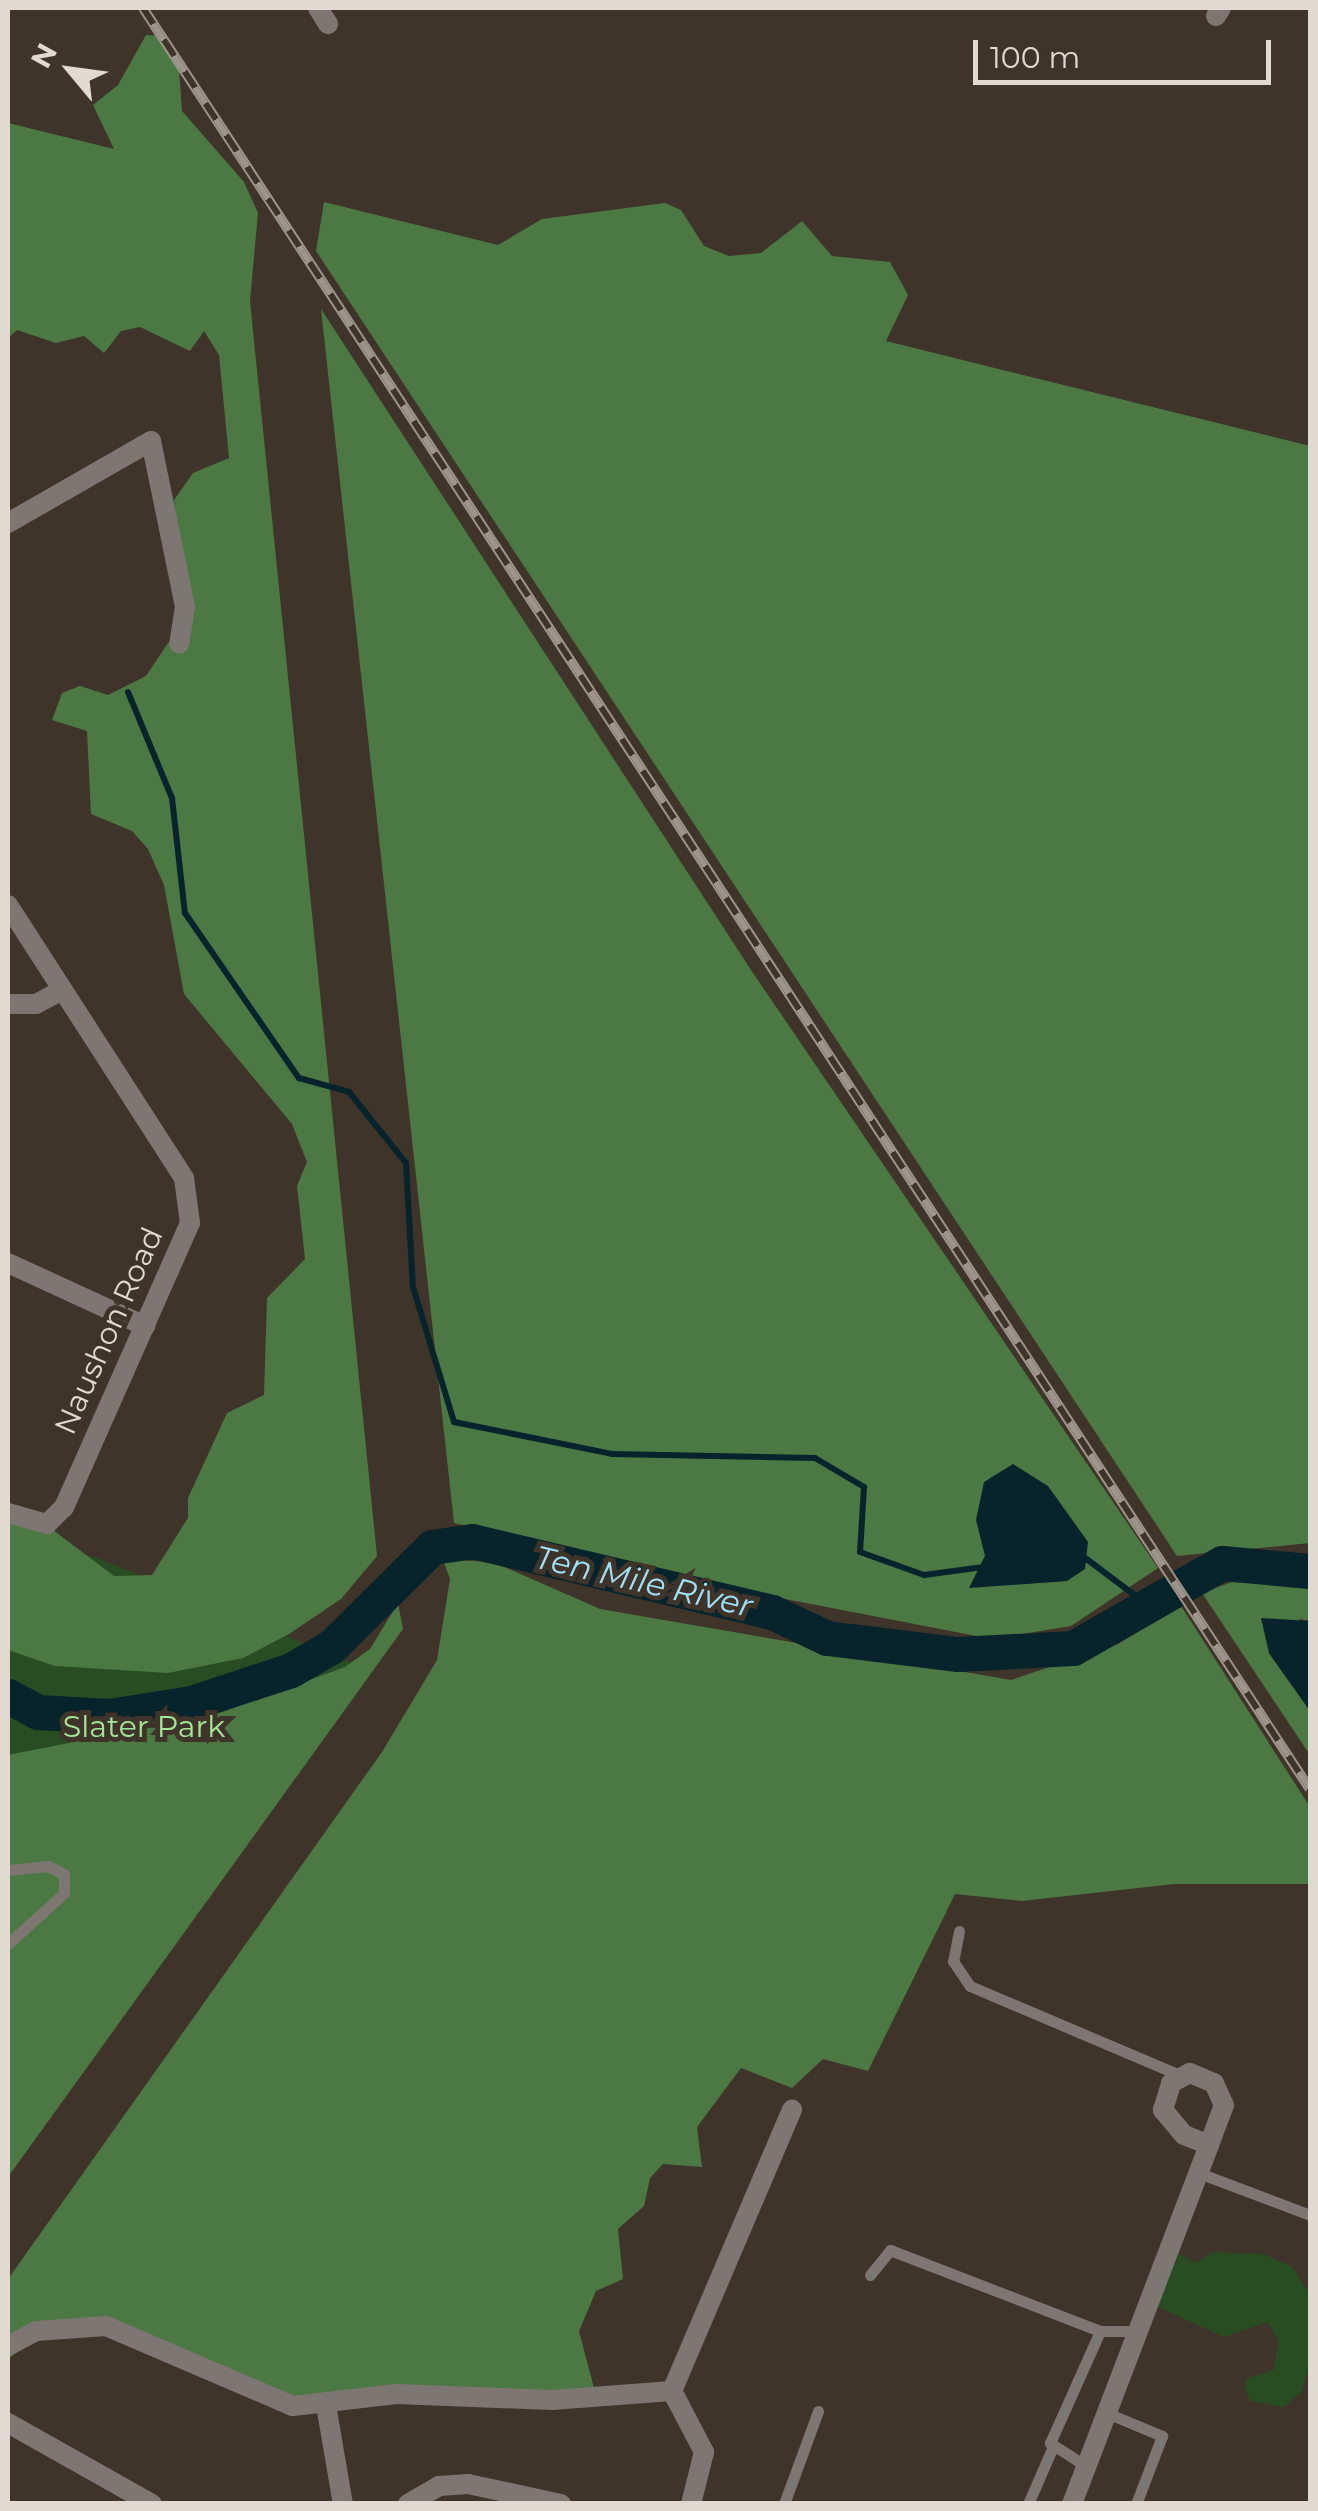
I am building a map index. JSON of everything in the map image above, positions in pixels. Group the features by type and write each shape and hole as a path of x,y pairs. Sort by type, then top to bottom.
{"street":[{"path":"8,523 152,440 185,607 178,644"},
{"name":"Naushon Road","path":"8,905 184,1178 190,1223 145,1326 48,1524 8,1512"},
{"path":"8,1004 36,1004 62,990"},
{"path":"8,1263 145,1326"},
{"path":"1072,2504 1209,2145 1220,2091 1180,2075 1164,2110 1184,2136 1209,2145"},
{"path":"672,2391 792,2109"},
{"path":"8,2346 36,2330 106,2326 293,2406 396,2394 552,2400 672,2391"},
{"path":"672,2391 704,2452 690,2504"},
{"path":"326,2405 343,2504"},
{"path":"8,2424 152,2504"},
{"path":"408,2504 439,2486 468,2484 562,2504"}],"lane":[{"path":"8,1870 48,1866 64,1874 57,1908 8,1944"},
{"path":"958,1931 952,1961 970,1986 1180,2075"},
{"path":"1199,2173 1310,2215"},
{"path":"870,2275 890,2250 1100,2332 1138,2331"},
{"path":"1028,2504 1100,2332"},
{"path":"784,2504 818,2411"},
{"path":"1106,2413 1162,2436 1136,2504"},
{"path":"1051,2450 1086,2466"}],"green space":[{"path":"146,35 162,36 179,68 182,111 244,182 258,213 250,301 377,1556 341,1599 289,1634 243,1658 168,1673 55,1666 8,1650 8,1512 53,1530 114,1576 152,1575 188,1518 188,1498 227,1413 264,1395 267,1298 305,1259 297,1186 307,1162 292,1124 184,994 164,885 148,849 132,831 91,814 87,731 52,720 62,693 80,686 108,695 146,676 168,643 188,632 174,500 193,473 229,458 219,355 204,331 190,351 140,327 121,331 104,353 84,336 56,343 17,330 8,338 8,123 114,149 93,105 118,85"},
{"path":"324,202 498,245 542,219 665,203 681,210 704,246 729,256 761,253 802,221 832,256 890,262 908,295 886,341 1310,446 1310,1543 1177,1556 316,251"},
{"path":"321,309 753,973 1158,1568 1071,1626 992,1639 640,1571 454,1523","holes":["985,1556 1067,1581 970,1587"]},
{"name":"Slater Park","path":"8,1531 100,1559 356,1665 8,2154"},
{"path":"493,1562 600,1609 1011,1680 1118,1644 1181,1606 1310,1807 1310,1884 1174,1884 1022,1901 955,1894 868,2071 823,2059 792,2088 741,2068 697,2127 702,2167 663,2164 650,2178 644,2206 618,2229 623,2279 596,2291 579,2331 595,2392 444,2390 323,2410 112,2325 36,2337 8,2359 8,2279 382,1752 437,1660 450,1579 444,1563"},
{"path":"1310,1579 1310,1621 1300,1619 1269,1653 1310,1711 1310,1755 1202,1593 1232,1582"},
{"name":"Slater Park","path":"398,1603 403,1629 8,2177 8,1755 216,1714 345,1667 370,1649"},
{"path":"1175,2252 1197,2263 1212,2252 1263,2254 1291,2266 1310,2294 1310,2364 1302,2391 1284,2407 1250,2401 1244,2388 1247,2378 1274,2370 1278,2341 1268,2322 1224,2337 1158,2307"}],"water":[{"path":"1013,1464 1048,1486 1088,1542 1085,1569 1067,1581 969,1588 985,1556 976,1520 984,1482"},
{"path":"1261,1618 1310,1621 1310,1711 1269,1653"}],"waterway":[{"path":"128,692 172,798 185,913 299,1078 349,1092 406,1163 413,1287 454,1422 612,1454 815,1458 864,1487 860,1552 924,1575 983,1567"},
{"name":"Ten Mile River","path":"8,1696 38,1712 109,1716 191,1703 291,1670 332,1646 432,1547 472,1541 772,1612 827,1638 958,1654 1073,1648 1222,1563 1310,1571"},
{"path":"1080,1554 1149,1606"}],"railway":[{"path":"143,8 1310,1789"}]}
